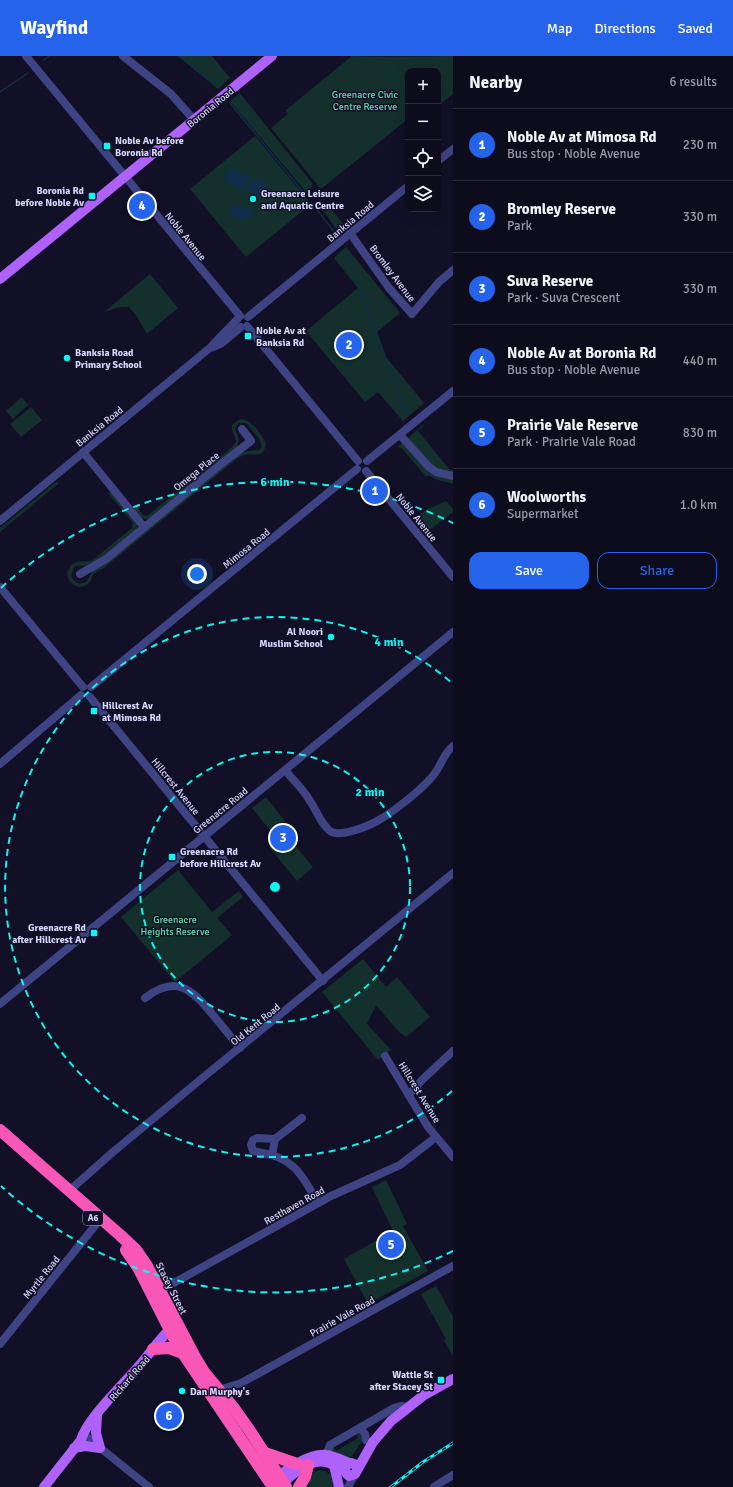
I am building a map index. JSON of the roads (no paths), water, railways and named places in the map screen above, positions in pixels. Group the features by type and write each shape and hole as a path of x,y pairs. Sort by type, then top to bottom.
{"highway":[{"name":"Stacey Street","path":"0,1130 131,1245 147,1266 161,1290 182,1353 279,1484"},
{"name":"Stacey Street","path":"0,1138 119,1241 139,1269 173,1326 265,1453 279,1484"},
{"path":"153,1349 169,1348 182,1353"},
{"path":"265,1453 302,1464 305,1478 299,1487"}],"main road":[{"name":"Boronia Road","path":"0,279 272,56"},
{"name":"Rickard Road","path":"44,1487 81,1440 83,1434 97,1415 173,1326"},
{"path":"351,1469 366,1440 381,1423 402,1406 453,1379"},
{"path":"351,1469 369,1448 380,1432 397,1415 424,1395"},
{"path":"74,1448 85,1446 100,1448 96,1433 97,1415"},
{"name":"Rickard Road","path":"37,1487 76,1437 83,1434"},
{"path":"279,1484 298,1470 302,1464 313,1456 326,1455 351,1469"},
{"path":"302,1464 321,1461 351,1469"},
{"path":"334,1465 339,1487"}],"street":[{"name":"Noble Avenue","path":"26,56 358,461"},
{"path":"123,56 171,94 194,120"},
{"path":"441,159 453,149"},
{"name":"Banksia Road","path":"0,521 211,347 222,343 243,321 405,188"},
{"name":"Bromley Avenue","path":"350,233 389,288 412,314 439,282 453,270"},
{"path":"367,461 453,391"},
{"name":"Omega Place","path":"80,574 100,563 251,441 242,429"},
{"path":"400,435 429,467 436,472 453,476"},
{"path":"83,452 144,527"},
{"path":"362,459 367,461 368,467 366,471 360,472 357,469 356,464 362,459"},
{"name":"Mimosa Road","path":"0,764 85,690 357,469"},
{"name":"Noble Avenue","path":"366,471 453,577"},
{"path":"0,587 85,690"},
{"name":"Greenacre Road","path":"0,1004 453,632"},
{"name":"Hillcrest Avenue","path":"85,690 85,698 90,697 323,980"},
{"path":"285,770 310,800 316,814 328,829 332,832 340,834 379,820 406,800 430,779 436,772 445,753 453,746"},
{"name":"Old Kent Road","path":"70,1190 124,1143 453,873"},
{"path":"145,998 158,988 166,986 179,986 188,989 199,997 240,1048"},
{"path":"409,1095 422,1080 453,1051"},
{"name":"Hillcrest Avenue","path":"385,1056 428,1126 453,1157"},
{"path":"302,1118 275,1139 257,1138 253,1140 251,1145 253,1150 272,1155 289,1162 297,1169 318,1203"},
{"name":"Resthaven Road","path":"161,1290 337,1193 400,1165 436,1137"},
{"path":"272,1155 275,1139"},
{"name":"Myrtle Road","path":"0,1344 98,1222"},
{"name":"Prairie Vale Road","path":"219,1390 241,1383 453,1266"},
{"name":"Prairie Vale Road","path":"227,1400 241,1383"},
{"path":"326,1455 330,1445 394,1408 402,1406"},
{"path":"360,1428 365,1434 366,1440"},
{"path":"83,1434 149,1487"},
{"path":"339,1487 351,1469"},
{"path":"348,1487 351,1469"},
{"path":"434,1487 453,1475"}],"water":[{"path":"229,169 249,176 244,190 224,181"},
{"path":"251,177 268,184 263,197 246,190"},
{"path":"236,205 244,208 252,208 254,212 250,218 239,220 230,214 232,207"}],"waterway":[{"path":"44,60 49,56"},
{"path":"179,56 218,88"},
{"path":"0,92 28,73"},
{"path":"230,103 304,193"},
{"path":"311,202 335,233"},
{"path":"345,249 407,416"}],"railway":[{"path":"391,1487 423,1462 453,1443"}],"place":[{"name":"Noble Av before Boronia Rd","path":"107,146"},
{"name":"Boronia Rd before Noble Av","path":"92,196"},
{"name":"Greenacre Leisure and Aquatic Centre","path":"253,199"},
{"name":"Noble Av at Boronia Rd","path":"142,206"},
{"name":"Noble Av at Banksia Rd","path":"248,336"},
{"name":"Bromley Reserve","path":"349,345"},
{"name":"Banksia Road Primary School","path":"67,358"},
{"name":"Noble Av at Mimosa Rd","path":"375,491"},
{"name":"Al Noori Muslim School","path":"331,637"},
{"name":"Hillcrest Av at Mimosa Rd","path":"94,711"},
{"name":"Suva Reserve","path":"283,838"},
{"name":"Greenacre Rd before Hillcrest Av","path":"172,857"},
{"name":"Greenacre Rd after Hillcrest Av","path":"94,933"},
{"name":"Prairie Vale Reserve","path":"391,1245"},
{"name":"Wattle St after Stacey St","path":"441,1380"},
{"name":"Dan Murphy's","path":"182,1391"},
{"name":"Woolworths","path":"169,1416"}],"park label":[{"name":"Greenacre Civic Centre Reserve","path":"365,100"},
{"name":"Greenacre Heights Reserve","path":"175,924"}]}
